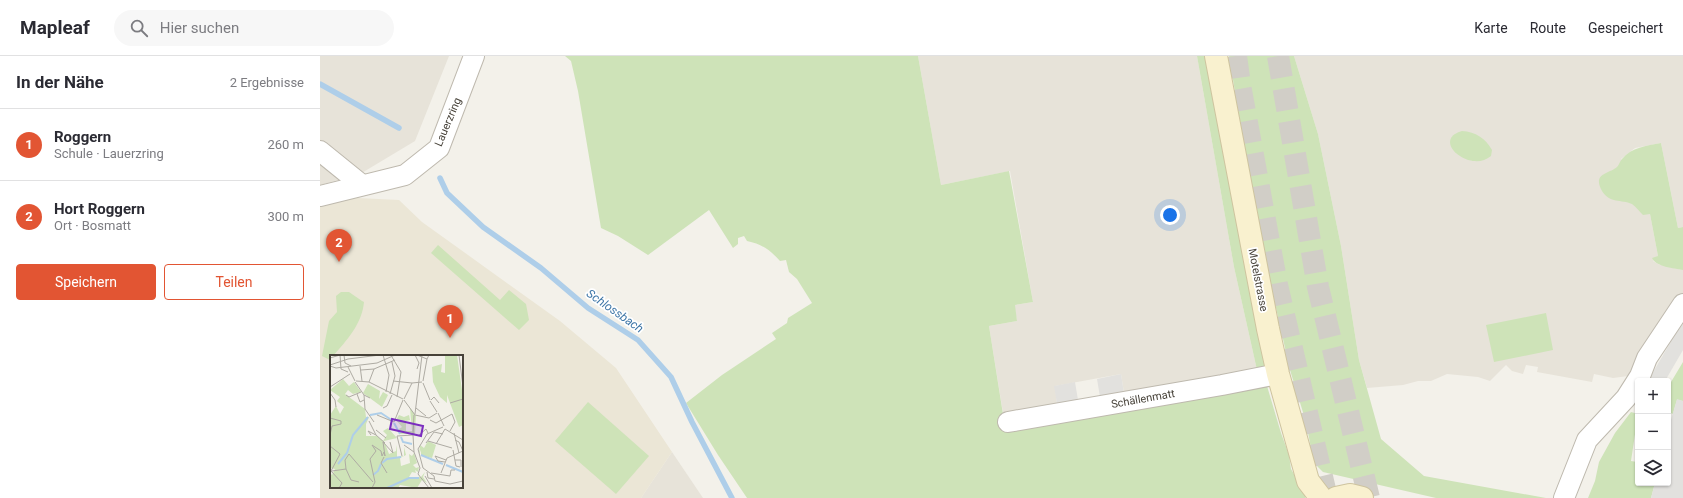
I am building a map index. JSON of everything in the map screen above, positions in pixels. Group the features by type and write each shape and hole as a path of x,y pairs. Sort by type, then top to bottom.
{"street":[{"name":"Lauerzring","path":"362,185 405,175 439,148 474,56"},
{"name":"Motelstrasse","path":"1216,56 1268,329 1278,374 1308,481 1321,498"},
{"path":"320,151 362,185"},
{"path":"320,196 362,185"},
{"path":"1564,498 1587,440 1626,398 1640,376 1647,358 1683,304"},
{"name":"Schällenmatt","path":"1008,422 1278,374"},
{"path":"1336,498 1350,495 1362,498"}],"shaded area":[{"path":"320,56 449,56 415,141 360,174 320,185"},
{"path":"918,56 1197,56 1234,267 1257,370 1124,393 1121,374 1055,386 1057,404 1003,413 989,326 1017,321 1014,305 1033,302 1010,171 941,185"},
{"path":"1294,56 1683,56 1683,227 1678,228 1661,143 1635,148 1621,159 1633,170 1645,167 1646,171 1637,174 1650,214 1658,256 1653,261 1658,264 1683,270 1683,295 1628,376 1613,378 1594,374 1592,382 1537,372 1538,367 1526,365 1523,374 1512,371 1506,365 1490,381 1478,377 1447,374 1431,381 1418,381 1403,385 1367,388 1359,360 1341,246 1318,134"},
{"path":"358,198 399,200 422,222 560,321 616,368 672,452 641,498 320,498 320,201"},
{"path":"1683,324 1683,350 1667,378 1650,378"},
{"path":"1121,374 1124,393 1100,397 1097,379"},
{"path":"1075,382 1078,400 1057,404 1054,386"},
{"path":"1677,399 1683,401 1683,498 1651,498 1654,486 1671,486 1671,420"},
{"path":"672,452 703,498 641,498"}],"green space":[{"path":"565,56 918,56 941,185 1009,171 1033,302 1015,305 1017,321 989,326 1005,427 1267,386 1289,455 1291,469 1306,495 1305,498 747,498 686,403 722,375 776,339 772,333 787,323 788,318 812,303 797,279 789,272 786,260 780,261 765,248 747,241 744,236 738,238 738,244 733,248 709,210 648,255 618,236 601,228 578,91 571,61"},
{"path":"1197,56 1211,56 1267,364 1262,369 1257,370 1234,267"},
{"path":"1229,56 1294,56 1318,134 1341,246 1359,360 1381,439 1424,476 1546,498 1436,498 1323,472 1317,466 1313,459 1306,422 1290,370 1258,228"},
{"path":"1462,131 1480,136 1492,150 1491,156 1482,160 1473,161 1457,154 1452,148 1450,141 1453,135"},
{"path":"1661,143 1678,228 1683,227 1683,270 1661,265 1652,258 1658,256 1650,214 1643,215 1632,204 1612,200 1605,195 1599,185 1600,177 1617,167 1622,159 1630,152 1645,146"},
{"path":"438,245 500,300 509,290 526,304 529,320 519,330 431,253"},
{"path":"341,292 349,292 364,302 363,310 357,325 334,355 330,355 330,360 322,356 329,321 337,312 336,296"},
{"path":"1546,313 1553,350 1494,362 1486,325"},
{"path":"1683,362 1683,401 1677,400 1673,414 1671,413 1671,382"},
{"path":"588,402 649,456 616,494 555,441"},
{"path":"1631,412 1635,413 1635,434 1631,461 1635,462 1635,486 1654,486 1651,498 1588,498 1595,481 1599,462 1615,433"}],"waterway":[{"path":"320,84 399,128"},
{"name":"Schlossbach","path":"440,178 447,193 483,227 541,268 588,308 638,340 671,377 692,422 732,498"}],"tunnel":[{"path":"1236,56 1277,285 1327,498"},
{"path":"1278,56 1318,287 1369,498"}],"place":[{"name":"Hort Roggern","path":"339,262"},
{"name":"Roggern","path":"450,338"}]}
